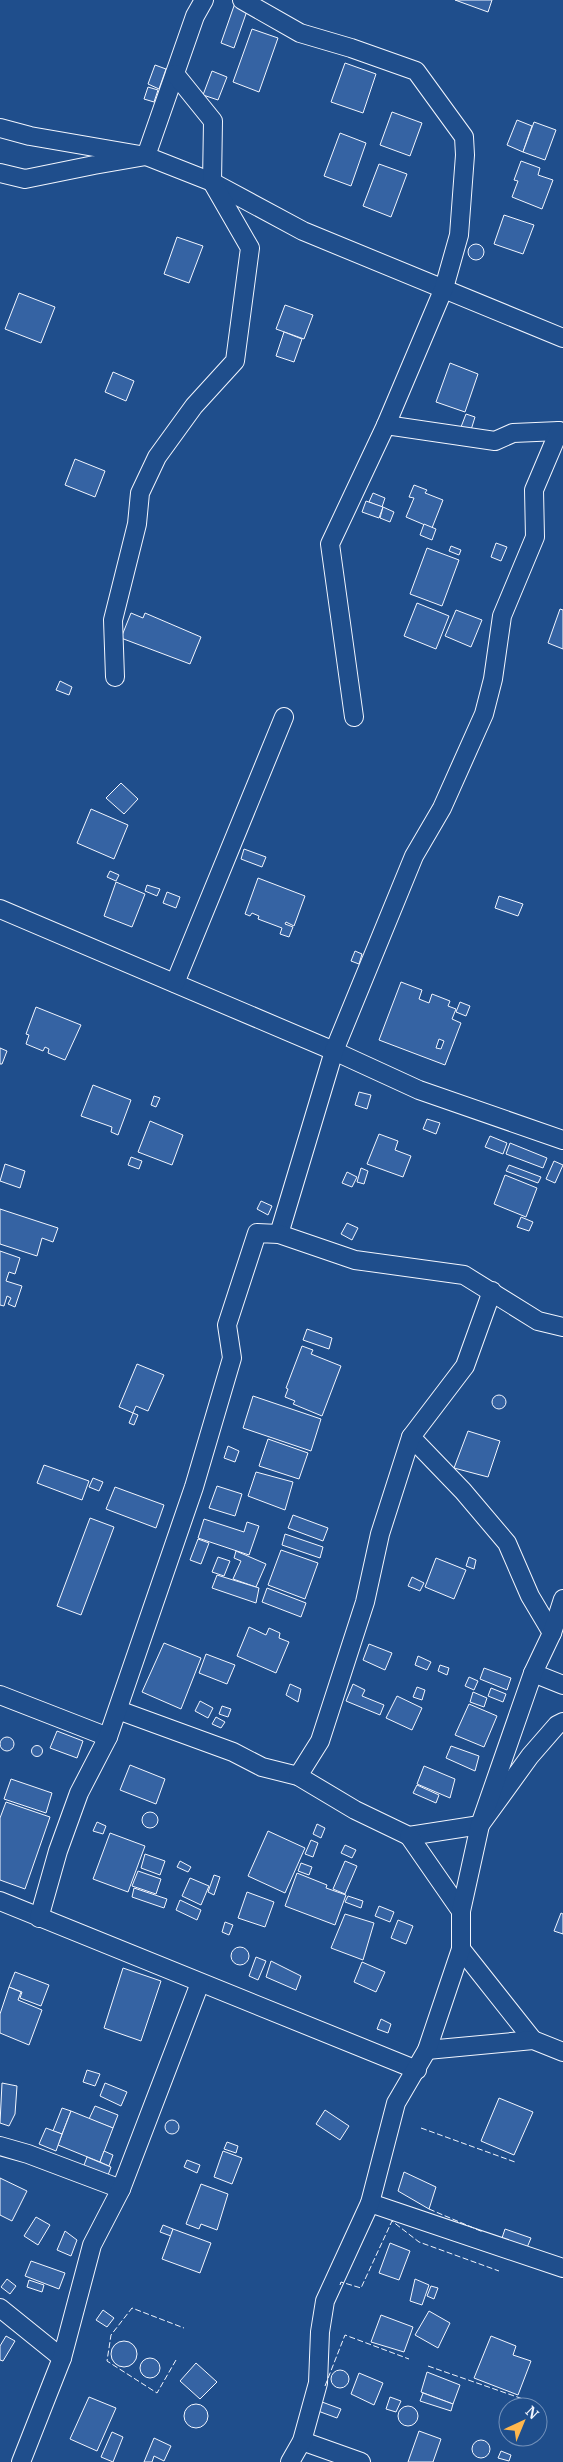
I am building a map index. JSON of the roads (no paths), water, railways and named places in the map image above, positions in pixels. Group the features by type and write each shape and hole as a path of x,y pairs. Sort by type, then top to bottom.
{"street":[{"path":"146,156 195,16 204,0"},
{"path":"242,0 300,33 351,48 416,71 464,137 465,155 459,235 444,288 386,425 330,544 354,717"},
{"path":"115,677 113,620 137,524 140,493 157,456 183,421 236,361 250,248 212,182 213,122 175,74"},
{"path":"0,128 30,136 146,156 212,182 303,231 563,338"},
{"path":"0,173 25,180 94,164 146,156"},
{"path":"279,1234 334,1051 414,856 442,808 484,714 493,679 502,616 534,537 534,490 561,432 513,433 495,440 386,425"},
{"path":"175,983 284,717"},
{"path":"0,909 334,1051 419,1090 563,1140"},
{"path":"39,1918 58,1851 79,1793 108,1737 191,1496 232,1358 227,1325 257,1233 279,1234 355,1260 464,1275 538,1321 563,1327"},
{"path":"298,1776 320,1741 365,1602 380,1534 411,1437 465,1366 492,1291"},
{"path":"411,1437 463,1491 507,1543 530,1596 552,1633"},
{"path":"290,2462 302,2441 318,2383 320,2332 325,2301 370,2203 396,2103 427,2050 461,1949 461,1911 480,1825 533,1673 552,1633 563,1600"},
{"path":"533,1673 563,1686"},
{"path":"0,1695 108,1737"},
{"path":"118,1710 233,1752 262,1767 298,1776 355,1810 409,1836 461,1911"},
{"path":"409,1836 480,1825 530,1756 557,1724 563,1722"},
{"path":"0,1901 417,2070"},
{"path":"461,1949 534,2040"},
{"path":"21,2462 62,2358 92,2245 121,2189 200,1983"},
{"path":"427,2050 534,2040 563,2052"},
{"path":"0,2146 28,2154 121,2189"},
{"path":"370,2203 563,2268"},
{"path":"0,2308 62,2358"},
{"path":"302,2441 361,2462"}]}
